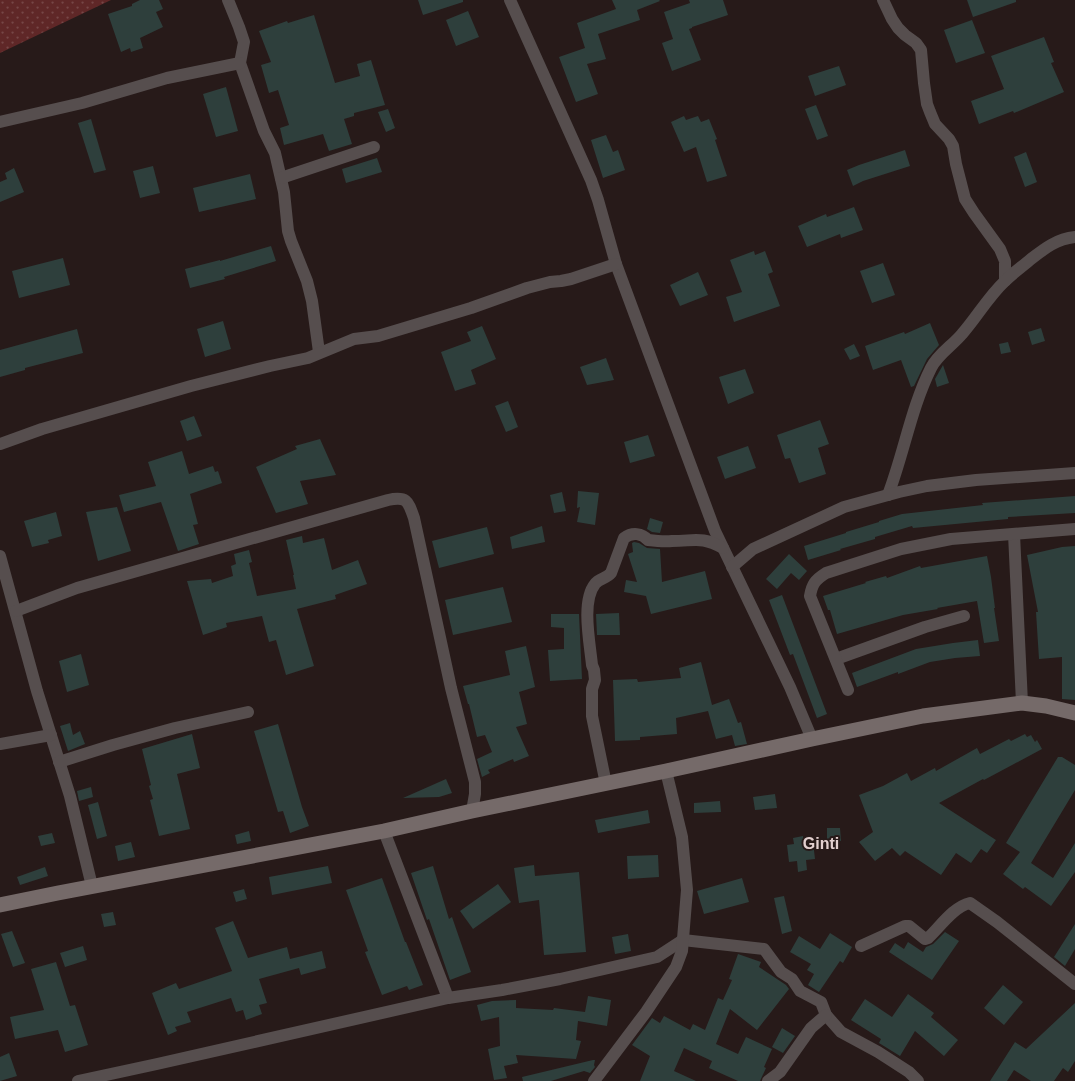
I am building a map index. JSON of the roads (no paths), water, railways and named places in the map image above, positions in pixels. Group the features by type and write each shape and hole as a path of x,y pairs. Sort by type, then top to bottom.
{"main road":[{"path":"0,905 384,831 812,738 923,716 1022,703 1046,706 1075,713"}],"street":[{"path":"228,0 240,27 244,42 240,63 264,130 275,154 284,192 288,231 307,281 312,301 319,352"},
{"path":"510,0 591,180 616,264 723,548 790,687 812,738"},
{"path":"883,0 898,28 916,43 921,50 927,104 935,124 953,146 965,199 1000,249 1005,261 1005,281"},
{"path":"0,122 82,103 167,78 240,63"},
{"path":"281,178 374,147"},
{"path":"888,495 896,475 915,408 932,365 954,343 1005,281 1048,245 1075,237"},
{"path":"0,444 42,429 191,386 308,358 354,339 378,336 470,308 527,288 550,282 561,282 616,264"},
{"path":"732,567 753,549 844,506 927,486 976,480 1075,473"},
{"path":"16,611 77,588 399,498 410,505 416,524 451,688 475,782 472,811"},
{"path":"848,690 810,596 816,579 826,573 901,549 951,538 1075,529"},
{"path":"606,784 592,716 592,689 595,680 586,607 593,585 597,581 608,577 611,573 624,538 628,536 640,534 648,540 707,540 723,548"},
{"path":"1014,534 1022,703"},
{"path":"0,556 37,691 70,796 92,886"},
{"path":"836,659 925,627 964,616"},
{"path":"60,762 175,728 248,712"},
{"path":"0,744 51,735"},
{"path":"594,1081 646,1012 676,967 682,951 687,890 682,837 666,771"},
{"path":"384,831 448,998"},
{"path":"861,946 905,926 910,926 925,939 928,938 948,918 964,905 970,903 998,922 1075,984"},
{"path":"78,1081 448,998 560,979 657,957 683,940 764,949 781,972 792,979 800,991 820,1002 826,1015 842,1032 878,1052 909,1072 918,1081"},
{"path":"657,957 676,967"},
{"path":"768,1081 780,1072 811,1028 826,1015"}],"district":[{"name":"Ginti","path":"821,843"}]}
